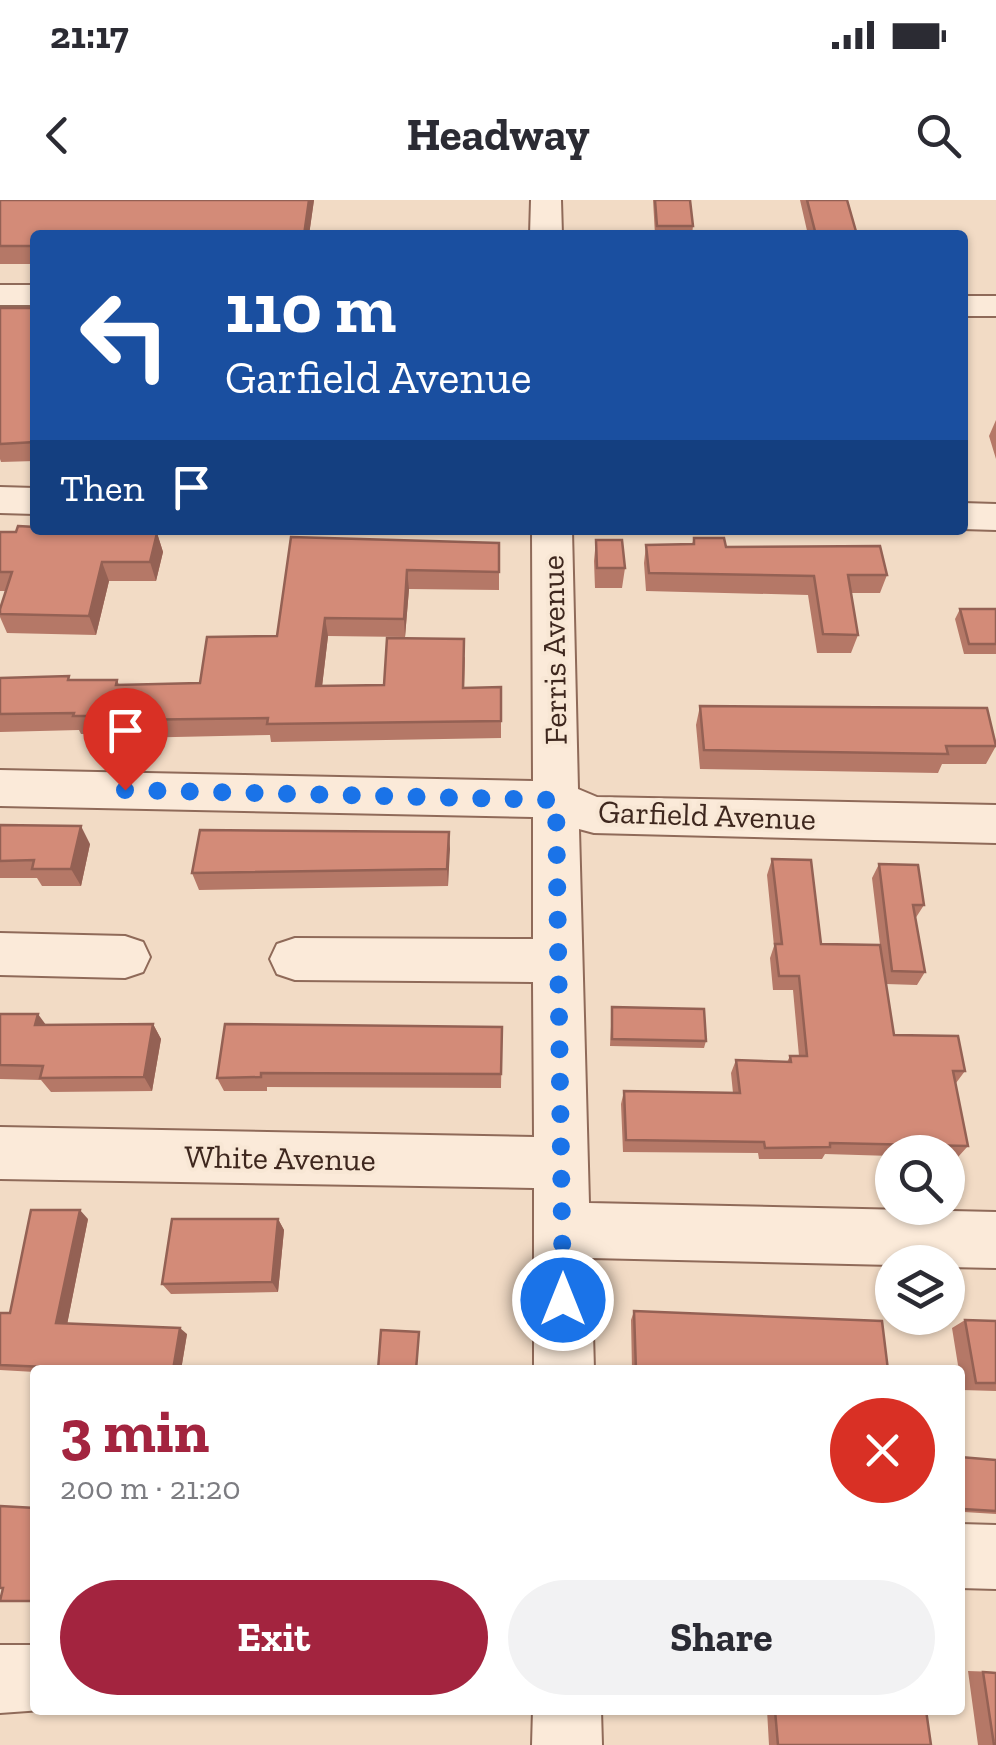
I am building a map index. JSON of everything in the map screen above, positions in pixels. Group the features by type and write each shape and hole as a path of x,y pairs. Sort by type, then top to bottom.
{"street":[{"path":"546,200 546,230"},
{"path":"0,295 30,295"},
{"path":"968,306 996,306"},
{"path":"0,500 30,500"},
{"path":"968,516 996,517"},
{"name":"Ferris Avenue","path":"552,535 564,1365"},
{"name":"Garfield Avenue","path":"0,788 556,800 594,815 996,824"},
{"path":"0,954 125,956"},
{"path":"295,959 559,962"},
{"name":"White Avenue","path":"0,1154 559,1163"},
{"path":"562,1230 996,1240"},
{"path":"965,1556 996,1557"},
{"path":"0,1678 30,1680"},
{"path":"567,1715 567,1745"}],"building":[{"path":"0,200 309,200 305,230 30,230 30,246 0,246"},
{"path":"655,200 690,200 693,226 657,226"},
{"path":"807,200 847,200 856,230 815,230"},
{"path":"0,308 30,308 30,442 0,444"},
{"path":"18,526 30,527 30,535 157,535 150,562 102,562 89,616 0,614 12,572 0,572 0,532 16,532"},
{"path":"291,537 499,543 499,572 407,570 404,619 325,618 316,686 384,685 387,638 464,639 463,688 501,687 501,721 267,724 268,718 122,720 123,716 73,716 74,713 0,714 0,678 69,676 68,680 117,680 116,685 200,683 207,637 277,636"},
{"path":"694,538 724,538 726,547 880,546 887,575 848,575 858,635 823,634 814,576 649,573 646,545 694,544"},
{"path":"596,540 622,540 625,568 597,568"},
{"path":"960,609 996,609 996,644 969,644"},
{"path":"700,706 987,708 996,746 946,746 948,754 704,750"},
{"path":"0,825 81,826 71,869 32,869 34,860 0,861"},
{"path":"200,830 449,832 447,869 192,873"},
{"path":"772,859 811,860 821,944 880,945 894,1035 958,1036 965,1071 953,1071 968,1146 965,1135 875,1135 875,1144 765,1148 764,1142 626,1140 624,1091 740,1093 736,1060 791,1062 790,1056 807,1056 799,976 779,976 775,944 782,944"},
{"path":"879,864 918,865 924,905 913,905 925,972 892,971"},
{"path":"612,1007 704,1009 706,1041 612,1039"},
{"path":"0,1014 38,1014 35,1025 153,1024 144,1077 40,1078 43,1066 0,1065"},
{"path":"225,1024 502,1027 501,1074 261,1073 261,1077 217,1078"},
{"path":"31,1210 80,1210 56,1323 180,1328 174,1365 0,1365 0,1313 10,1313"},
{"path":"172,1219 278,1219 272,1282 162,1284"},
{"path":"634,1311 875,1321 875,1335 884,1335 887,1365 636,1365"},
{"path":"965,1320 996,1321 996,1383 976,1383"},
{"path":"381,1330 419,1332 416,1365 378,1365"},
{"path":"965,1457 996,1460 996,1511 965,1509"},
{"path":"0,1506 30,1508 30,1601 0,1601"},
{"path":"983,1672 996,1673 996,1745 994,1745"},
{"path":"775,1715 927,1715 931,1745 778,1745"}],"route":[{"path":"125,790 556,800 563,1300"}]}
